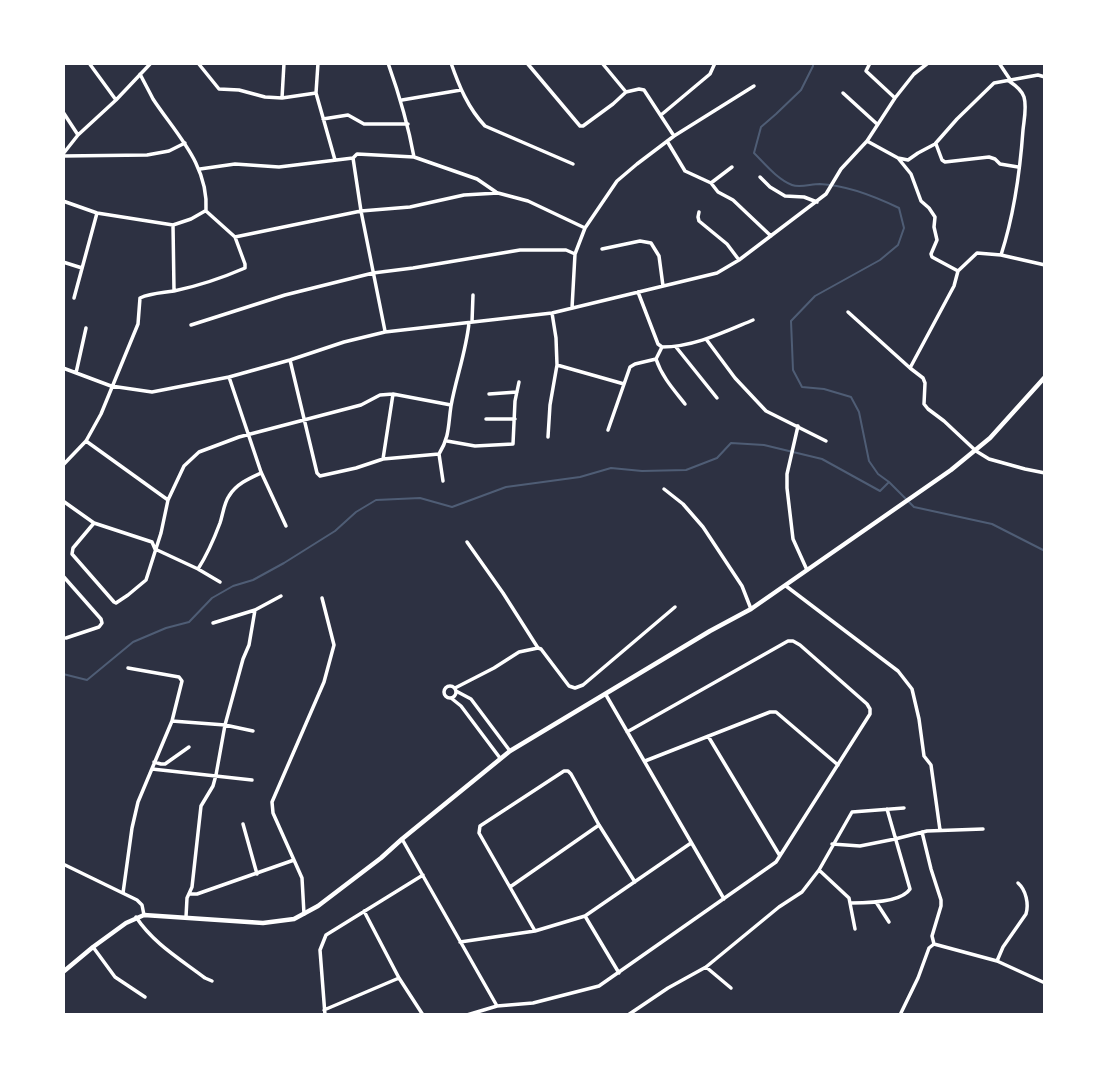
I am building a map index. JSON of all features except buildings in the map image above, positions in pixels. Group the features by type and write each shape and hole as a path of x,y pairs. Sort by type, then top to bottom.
{"street":[{"path":"89,63 116,100"},
{"path":"151,63 116,100 64,147 63,155 147,155 170,152 186,143"},
{"path":"198,63 219,89 282,98 316,93"},
{"path":"282,98 284,63"},
{"path":"318,63 316,93 335,160"},
{"path":"388,63 402,100 414,157"},
{"path":"451,63 475,116 485,126 573,164"},
{"path":"527,63 580,126 626,92 639,89 644,90 674,136"},
{"path":"602,63 626,92"},
{"path":"661,115 710,74 715,63"},
{"path":"870,63 866,71 895,98"},
{"path":"63,368 111,386 152,392 229,377 385,332 552,313 717,273 739,260 826,194 841,169 867,141 895,98 914,74 928,63"},
{"path":"999,63 1010,81 1023,93 1025,102 1011,226 1001,255"},
{"path":"140,74 200,169 207,199 206,211"},
{"path":"867,141 898,158 908,160 935,144 957,118 998,81 1038,75 1045,77"},
{"path":"1017,86 1021,78"},
{"path":"572,308 575,254 585,228 617,181 674,136 754,86"},
{"path":"402,100 461,90"},
{"path":"843,93 877,124"},
{"path":"63,112 78,135"},
{"path":"323,119 348,115 364,124 408,124"},
{"path":"667,141 685,170 711,183 718,192 730,198 771,236"},
{"path":"935,144 942,160 946,162 989,157 1000,164 1018,167"},
{"path":"200,169 235,164 279,167 353,158 357,154 414,157 477,179 498,194"},
{"path":"353,158 385,332"},
{"path":"898,158 911,174 921,201 935,217 937,240 932,257 958,271"},
{"path":"711,183 732,167"},
{"path":"760,177 785,195 804,197 817,202"},
{"path":"235,237 361,211 411,206 464,195 498,194 528,201 585,228"},
{"path":"63,201 97,213 173,225 206,211"},
{"path":"63,465 86,441 101,414 138,324 140,298 225,277 245,268 235,237 206,211"},
{"path":"699,212 699,221 727,244 739,260"},
{"path":"74,298 97,213"},
{"path":"173,225 174,291"},
{"path":"601,249 640,241 651,243 659,256 663,286"},
{"path":"191,325 285,295 373,273 520,250 566,250 575,254"},
{"path":"910,368 954,286 958,271 977,253 1001,255 1045,265"},
{"path":"63,262 82,268"},
{"path":"638,292 658,344 662,347 676,347 706,339 753,320"},
{"path":"443,481 439,454 447,441 451,405 467,342 473,295"},
{"path":"848,312 923,378 924,404 976,451 989,459 1045,472"},
{"path":"548,437 556,365 552,313"},
{"path":"76,373 86,328"},
{"path":"706,339 735,378 766,411 826,441"},
{"path":"656,359 662,347"},
{"path":"676,347 717,398"},
{"path":"608,430 630,367 656,359"},
{"path":"656,359 666,381 685,404"},
{"path":"290,360 317,473 320,476 383,459 439,454"},
{"path":"556,365 624,384"},
{"path":"229,377 261,472 286,526"},
{"path":"63,972 136,917 144,915 263,923 295,919 318,906 381,858 509,751 751,609 976,451 1045,377"},
{"path":"447,441 475,446 513,444 519,383"},
{"path":"489,394 517,391"},
{"path":"94,523 73,548 72,554 116,603 146,580 168,500 184,466 199,452 239,437 361,405 380,395 393,394 451,405"},
{"path":"383,459 393,394"},
{"path":"486,419 515,419"},
{"path":"798,426 787,474 791,531 807,571"},
{"path":"86,441 168,500"},
{"path":"198,569 215,535 229,495 261,472"},
{"path":"664,489 683,504 703,527 742,586 751,609"},
{"path":"63,500 94,523 152,541 155,549 220,582"},
{"path":"467,542 538,648 569,686 575,688 583,685 675,607"},
{"path":"63,576 102,619 99,627 66,638"},
{"path":"786,586 879,655 898,671 912,689 924,756 931,765 940,830"},
{"path":"213,623 255,610 281,596"},
{"path":"304,914 302,878 273,813 272,802 324,682 334,645 322,598"},
{"path":"186,917 201,806 213,786 225,725 249,645 255,610"},
{"path":"467,1015 497,1006 533,1003 599,986 776,862 870,714 870,709 793,641 781,643 627,732"},
{"path":"455,690 519,652 538,648"},
{"path":"123,893 138,802 162,749 182,681 179,677 128,668"},
{"path":"500,758 461,706 446,696 444,690 449,686 471,698 509,751"},
{"path":"451,698 456,694 455,690"},
{"path":"606,695 724,899"},
{"path":"645,761 770,712 776,712 838,765"},
{"path":"172,721 225,725 253,731"},
{"path":"708,736 780,856"},
{"path":"154,762 165,764 189,747"},
{"path":"152,769 252,780"},
{"path":"535,931 479,833 480,826 564,771 571,774 635,882"},
{"path":"628,1015 706,967 779,907 802,892 852,812 904,808"},
{"path":"851,903 876,902 906,894 910,888 887,809"},
{"path":"243,824 257,874"},
{"path":"510,887 599,825"},
{"path":"832,844 860,846 922,832 983,829"},
{"path":"922,832 941,900 932,936 934,944"},
{"path":"402,839 497,1006"},
{"path":"460,942 535,931 585,916 691,843"},
{"path":"190,894 197,894 295,860"},
{"path":"63,864 137,900 142,905 144,915"},
{"path":"818,870 849,898 856,929"},
{"path":"399,978 325,1013 320,950 326,935 423,875"},
{"path":"997,961 1028,909 1023,888 1018,883"},
{"path":"876,902 890,922"},
{"path":"364,911 399,978 423,1015"},
{"path":"585,916 619,973"},
{"path":"136,917 144,929 167,949 212,981"},
{"path":"934,944 997,961 1045,983"},
{"path":"900,1015 929,948 934,944"},
{"path":"93,947 115,976 145,997"},
{"path":"706,967 731,988"}],"waterway":[{"path":"813,63 801,90 761,127 754,153 776,175 792,185 840,186 899,208 904,228 898,245 880,260 815,296 791,321 793,370 802,387 824,389 851,397 859,412 869,461 878,474 914,507 992,524 1045,551"},
{"path":"63,674 87,680 133,642 189,622 212,598 284,563 335,531 356,512 376,500 420,498 452,507 506,487 580,477 611,468 642,471 686,470 717,458 731,443 764,445 822,459 880,491 889,482"}]}
